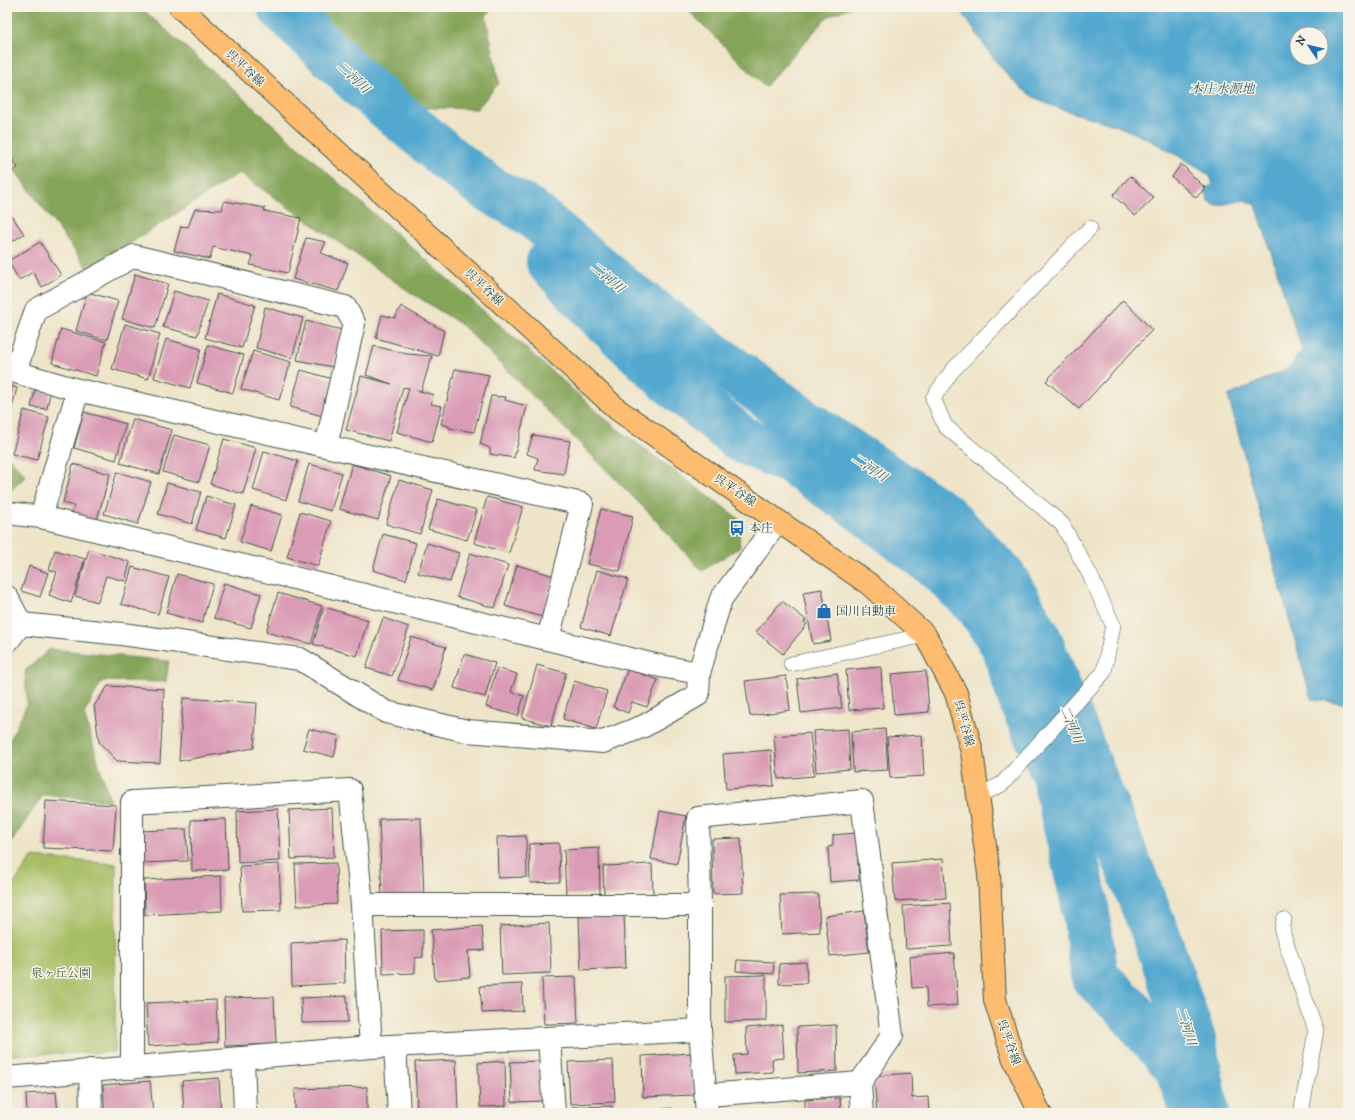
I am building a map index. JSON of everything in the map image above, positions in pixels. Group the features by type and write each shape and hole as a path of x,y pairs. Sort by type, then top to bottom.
{"main road":[{"name":"呉平谷線","path":"180,7 618,410 870,584 925,635 956,693 972,752 990,874 995,1000 1013,1057 1040,1113"}],"street":[{"path":"326,446 354,323 345,307 134,256 36,310 14,372 78,390 582,504 548,639"},
{"path":"41,517 78,390"},
{"path":"7,513 41,517 655,665 699,673"},
{"path":"21,624 122,634 300,659 386,712 467,731 603,742 644,726 698,695 699,673 721,599 778,521"},
{"path":"7,597 21,624"},
{"path":"7,642 21,624"},
{"path":"132,1068 132,802 350,790 362,905 371,1047"},
{"path":"860,1083 707,1104 700,1030 698,818 862,801 892,1036 860,1083 862,1113"},
{"path":"362,905 700,905"},
{"path":"7,1078 371,1047 700,1030"},
{"path":"549,1038 554,1113"},
{"path":"396,1046 399,1113"},
{"path":"243,1058 245,1113"},
{"path":"90,1070 92,1113"}],"lane":[{"path":"978,796 1002,784 1104,672 1113,625 1090,575 1062,524 945,426 934,398 952,371 1090,228"},
{"path":"791,664 925,635"},
{"path":"1284,920 1282,931 1316,1030 1301,1113"}],"green space":[{"path":"7,7 140,7 615,427 738,518 740,547 702,571 650,514 462,325 407,290 239,173 89,270 7,160"},
{"path":"305,7 494,7 486,16 499,83 477,109 402,107"},
{"path":"685,7 851,7 827,17 765,87"},
{"path":"7,456 26,476 7,494"},
{"path":"50,649 169,661 166,682 102,681 84,714 110,801 43,795 7,849 7,746 27,704 25,671"},
{"name":"泉ヶ丘公園","path":"32,857 116,864 115,1052 7,1055 7,894"}],"water":[{"name":"本庄水源地","path":"959,7 1348,7 1348,704 1311,699 1228,396 1289,368 1302,350 1256,205 1245,200 1216,206 1208,201 1205,188 1213,185 1210,176 1144,137 1109,123 1053,106 1032,96 1011,78 982,43"}],"building":[{"path":"7,152 18,168 7,176"},
{"path":"1181,164 1205,188 1196,198 1172,177"},
{"path":"1130,176 1154,198 1135,216 1113,195"},
{"path":"224,201 265,208 264,211 301,218 288,273 250,265 253,256 213,247 210,259 174,251 181,226 188,227 195,209 222,210"},
{"path":"7,209 24,234 7,245"},
{"path":"306,238 326,242 321,253 348,263 338,291 293,279"},
{"path":"40,242 61,275 42,287 33,272 19,280 8,261"},
{"path":"135,274 168,284 155,328 122,319"},
{"path":"174,291 208,301 197,336 163,327"},
{"path":"87,292 118,301 107,340 76,331"},
{"path":"217,294 255,305 242,348 205,338"},
{"path":"1123,300 1152,330 1079,409 1046,381"},
{"path":"401,306 444,331 438,356 376,338 382,315 395,318"},
{"path":"265,307 303,318 292,358 256,348"},
{"path":"306,321 342,330 333,367 297,360"},
{"path":"125,324 160,334 148,379 112,369"},
{"path":"61,329 106,342 96,376 52,363"},
{"path":"166,339 201,349 190,388 154,378"},
{"path":"208,345 244,355 233,393 197,383"},
{"path":"374,346 407,354 432,356 421,391 416,390 434,395 431,404 442,406 432,442 397,432 409,388 403,387 389,441 346,430 361,376 392,384 366,375"},
{"path":"253,351 291,362 279,400 241,389"},
{"path":"455,369 489,375 474,432 449,428 449,426 441,424"},
{"path":"301,370 336,380 326,417 290,407"},
{"path":"7,385 17,388 8,422 7,421"},
{"path":"35,390 50,393 47,409 31,407"},
{"path":"491,396 506,397 505,400 527,406 514,458 490,454 490,448 480,444"},
{"path":"24,410 49,417 37,460 12,454"},
{"path":"84,412 126,424 116,460 74,448"},
{"path":"133,419 172,430 159,474 120,463"},
{"path":"174,435 210,445 199,482 163,472"},
{"path":"533,435 570,441 564,474 535,470 538,458 527,454"},
{"path":"224,439 256,448 243,494 210,484"},
{"path":"264,451 298,461 286,500 253,490"},
{"path":"73,464 110,474 96,523 71,516 74,506 63,503"},
{"path":"309,464 342,473 331,511 298,501"},
{"path":"352,464 391,476 378,520 339,509"},
{"path":"117,472 151,482 138,524 104,514"},
{"path":"399,480 433,490 420,534 386,524"},
{"path":"167,483 201,492 192,524 158,514"},
{"path":"206,496 236,505 226,538 196,530"},
{"path":"487,497 523,507 509,553 474,543"},
{"path":"438,499 477,510 467,540 428,529"},
{"path":"251,506 282,515 271,551 240,542"},
{"path":"601,509 633,516 620,571 587,564"},
{"path":"300,512 331,521 318,566 287,557"},
{"path":"383,534 416,543 406,580 373,570"},
{"path":"427,543 459,553 450,582 418,573"},
{"path":"89,549 130,562 125,581 106,576 98,602 75,596"},
{"path":"55,550 85,559 71,603 49,595 57,572 49,570"},
{"path":"470,553 508,565 495,608 457,597"},
{"path":"517,565 554,576 542,617 505,606"},
{"path":"29,566 48,573 40,597 21,591"},
{"path":"132,567 169,577 158,614 121,604"},
{"path":"597,570 628,579 611,636 581,627"},
{"path":"177,574 213,584 202,623 166,613"},
{"path":"224,583 261,594 251,628 214,618"},
{"path":"822,589 831,641 813,644 803,592"},
{"path":"278,593 322,606 311,644 266,632"},
{"path":"782,601 806,620 804,622 807,624 783,654 756,632"},
{"path":"324,607 368,620 357,656 313,644"},
{"path":"383,618 409,627 392,676 366,668"},
{"path":"411,637 446,647 433,690 398,680"},
{"path":"464,654 495,663 485,697 454,688"},
{"path":"537,665 566,673 551,726 522,718"},
{"path":"881,667 883,708 849,710 846,670"},
{"path":"497,668 517,674 511,692 524,696 518,716 486,707"},
{"path":"628,669 658,680 647,707 632,702 628,713 613,707"},
{"path":"926,671 929,712 894,715 891,674"},
{"path":"837,673 842,708 801,713 797,679"},
{"path":"786,676 790,710 750,716 745,681"},
{"path":"574,681 607,691 596,729 563,719"},
{"path":"108,686 164,689 160,763 117,761 99,742 94,706"},
{"path":"183,698 257,703 254,748 179,761"},
{"path":"309,729 339,736 334,757 303,749"},
{"path":"848,729 850,769 816,772 813,731"},
{"path":"885,729 888,770 853,772 851,732"},
{"path":"810,733 814,776 778,779 774,736"},
{"path":"922,735 924,776 890,778 887,737"},
{"path":"771,750 774,786 726,789 723,754"},
{"path":"46,801 116,805 113,851 43,848"},
{"path":"332,808 334,857 291,859 289,810"},
{"path":"278,809 280,861 238,863 237,811"},
{"path":"660,811 686,816 677,864 651,859"},
{"path":"421,818 424,898 382,900 379,819"},
{"path":"226,819 228,870 192,871 191,820"},
{"path":"186,829 188,861 142,863 141,831"},
{"path":"856,833 859,880 830,882 828,847 833,846 833,835"},
{"path":"526,836 527,877 498,878 497,837"},
{"path":"741,838 743,893 713,894 712,839"},
{"path":"559,843 560,882 530,883 529,844"},
{"path":"599,848 600,894 566,895 564,850"},
{"path":"943,859 946,898 895,901 892,863"},
{"path":"336,863 337,904 297,906 295,864"},
{"path":"279,864 281,910 242,911 240,866"},
{"path":"652,864 653,894 604,896 603,866"},
{"path":"221,876 222,911 145,915 144,880"},
{"path":"818,894 820,932 782,934 780,895"},
{"path":"950,903 952,946 906,949 903,906"},
{"path":"864,911 869,952 830,956 825,916"},
{"path":"624,915 626,968 581,970 579,917"},
{"path":"549,923 551,973 502,975 500,926"},
{"path":"482,926 484,950 468,951 470,977 435,980 431,930"},
{"path":"423,930 423,957 415,958 415,973 383,974 382,931"},
{"path":"344,940 345,983 292,986 291,943"},
{"path":"954,953 958,1005 927,1007 926,987 912,988 910,957"},
{"path":"737,960 774,962 773,974 736,971"},
{"path":"806,962 807,983 779,984 779,964"},
{"path":"766,975 766,1021 725,1022 725,976"},
{"path":"576,977 578,1023 544,1024 542,978"},
{"path":"522,984 523,1011 482,1013 480,986"},
{"path":"347,996 348,1022 302,1023 301,998"},
{"path":"274,997 276,1044 225,1046 224,998"},
{"path":"216,1000 218,1042 148,1046 146,1003"},
{"path":"782,1025 784,1058 772,1059 773,1072 735,1074 734,1055 747,1054 746,1028"},
{"path":"836,1025 837,1071 798,1073 797,1027"},
{"path":"692,1053 694,1095 643,1097 642,1056"},
{"path":"456,1060 458,1111 417,1113 415,1062"},
{"path":"613,1060 615,1102 570,1104 568,1062"},
{"path":"505,1061 506,1106 480,1107 478,1063"},
{"path":"542,1061 544,1101 512,1102 510,1062"},
{"path":"911,1073 912,1098 928,1097 929,1113 877,1113 874,1076"},
{"path":"219,1078 221,1113 184,1113 182,1081"},
{"path":"150,1081 153,1113 105,1113 103,1085"},
{"path":"367,1087 367,1113 295,1113 295,1089"},
{"path":"56,1092 58,1113 27,1113 26,1094"},
{"path":"840,1098 841,1113 805,1113 805,1100"},
{"path":"612,1106 612,1113 573,1113 572,1107"},
{"path":"672,1108 673,1113 642,1113 642,1112"}],"waterway":[{"name":"二河川","path":"281,7 364,87 458,166 489,189 529,211 628,294 805,423 943,515 1003,577 1037,637 1157,937 1192,1040 1206,1113"},
{"path":"550,262 602,317 668,379 741,439 794,462 861,508 938,566 980,607 1005,646 1022,700 1055,774 1084,900 1095,977 1127,1008 1180,1070 1190,1102"}],"place":[{"name":"本庄","path":"737,528"},
{"name":"国川自動車","path":"824,611"}]}
